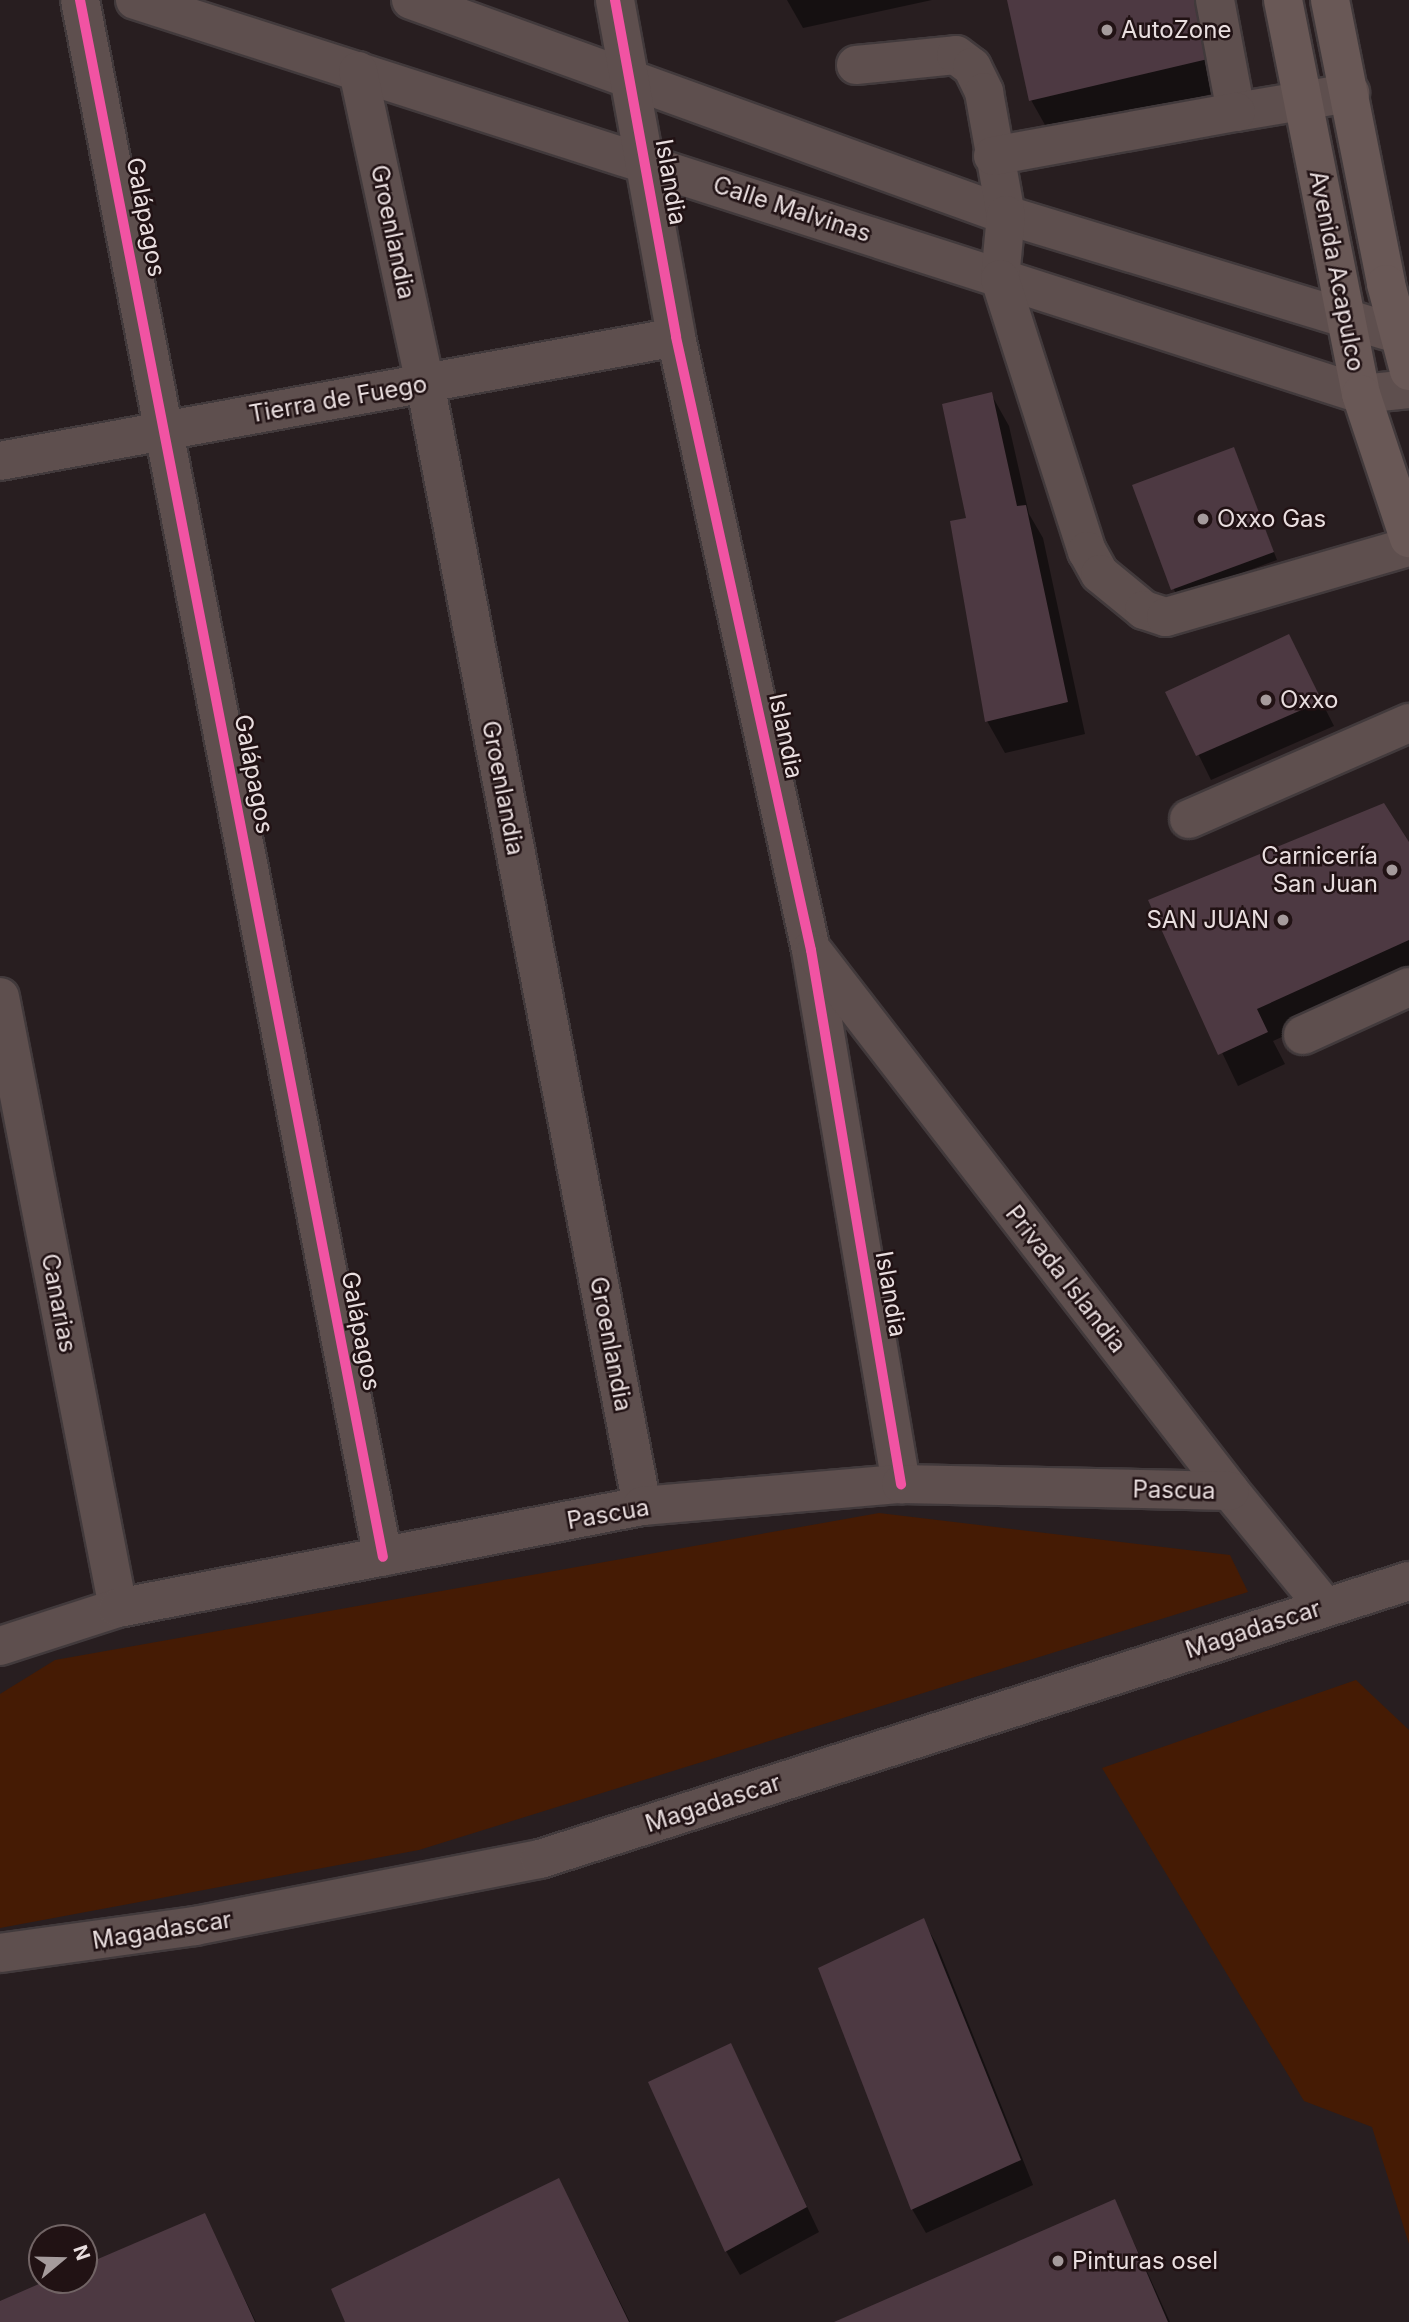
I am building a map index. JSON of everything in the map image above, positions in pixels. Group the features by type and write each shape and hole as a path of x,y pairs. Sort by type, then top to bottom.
{"main road":[{"name":"Avenida Acapulco","path":"1283,0 1362,394 1409,538"},
{"name":"Avenida Acapulco","path":"1330,0 1386,284 1404,338 1409,371"}],"street":[{"name":"Galápagos","path":"80,0 167,430 383,1557"},
{"name":"Calle Malvinas","path":"135,0 646,161 1000,279 1362,394 1409,389"},
{"path":"411,0 631,76 1006,215 1404,338"},
{"name":"Islandia","path":"615,0 631,76 676,337 811,950 901,1485"},
{"path":"1215,0 1236,112"},
{"path":"856,65 956,55 972,68 984,92 993,156 1006,215 1000,279 1087,551 1100,574 1144,610 1166,617 1409,547"},
{"name":"Groenlandia","path":"358,71 425,383 642,1506"},
{"path":"993,156 1350,93"},
{"name":"Tierra de Fuego","path":"0,461 676,337"},
{"path":"1189,819 1409,723"},
{"name":"Privada Islandia","path":"811,950 1230,1491 1324,1606"},
{"path":"1303,1035 1409,987"},
{"name":"Canarias","path":"0,997 118,1608"},
{"name":"Pascua","path":"0,1646 118,1608 642,1506 901,1485 1230,1491"},
{"name":"Magadascar","path":"0,1953 195,1926 540,1859 1409,1581"}],"shaded area":[{"path":"879,1513 1230,1555 1248,1592 419,1850 0,1928 0,1694 55,1660"},
{"path":"1356,1680 1409,1730 1409,2244 1372,2127 1304,2101 1102,1768"}],"building":[{"name":"AutoZone","path":"1007,0 1195,0 1208,59 1029,101"},
{"path":"992,392 1017,506 1026,505 1068,702 985,722 950,521 966,518 942,404"},
{"name":"Oxxo Gas","path":"1234,447 1274,552 1171,590 1132,485"},
{"path":"1289,634 1322,701 1196,756 1165,692"},
{"name":"SAN JUAN","path":"1384,803 1409,842 1409,940 1257,1009 1268,1032 1218,1055 1148,900"},
{"path":"924,1918 1021,2160 911,2210 818,1968"},
{"path":"731,2043 807,2207 725,2252 648,2082"},
{"path":"559,2178 629,2322 345,2322 331,2289"},
{"name":"Pinturas osel","path":"1115,2199 1168,2322 834,2322"},
{"path":"205,2213 255,2322 0,2322 0,2301 28,2289 28,2294 98,2294 98,2259"}],"cycle path":[{"path":"80,0 383,1557"},
{"path":"615,0 676,337 811,950 901,1484"}],"place":[{"name":"AutoZone","path":"1107,30"},
{"name":"Oxxo Gas","path":"1203,519"},
{"name":"Oxxo","path":"1266,700"},
{"name":"Carnicería San Juan","path":"1392,870"},
{"name":"SAN JUAN","path":"1283,920"},
{"name":"Pinturas osel","path":"1058,2261"}]}
